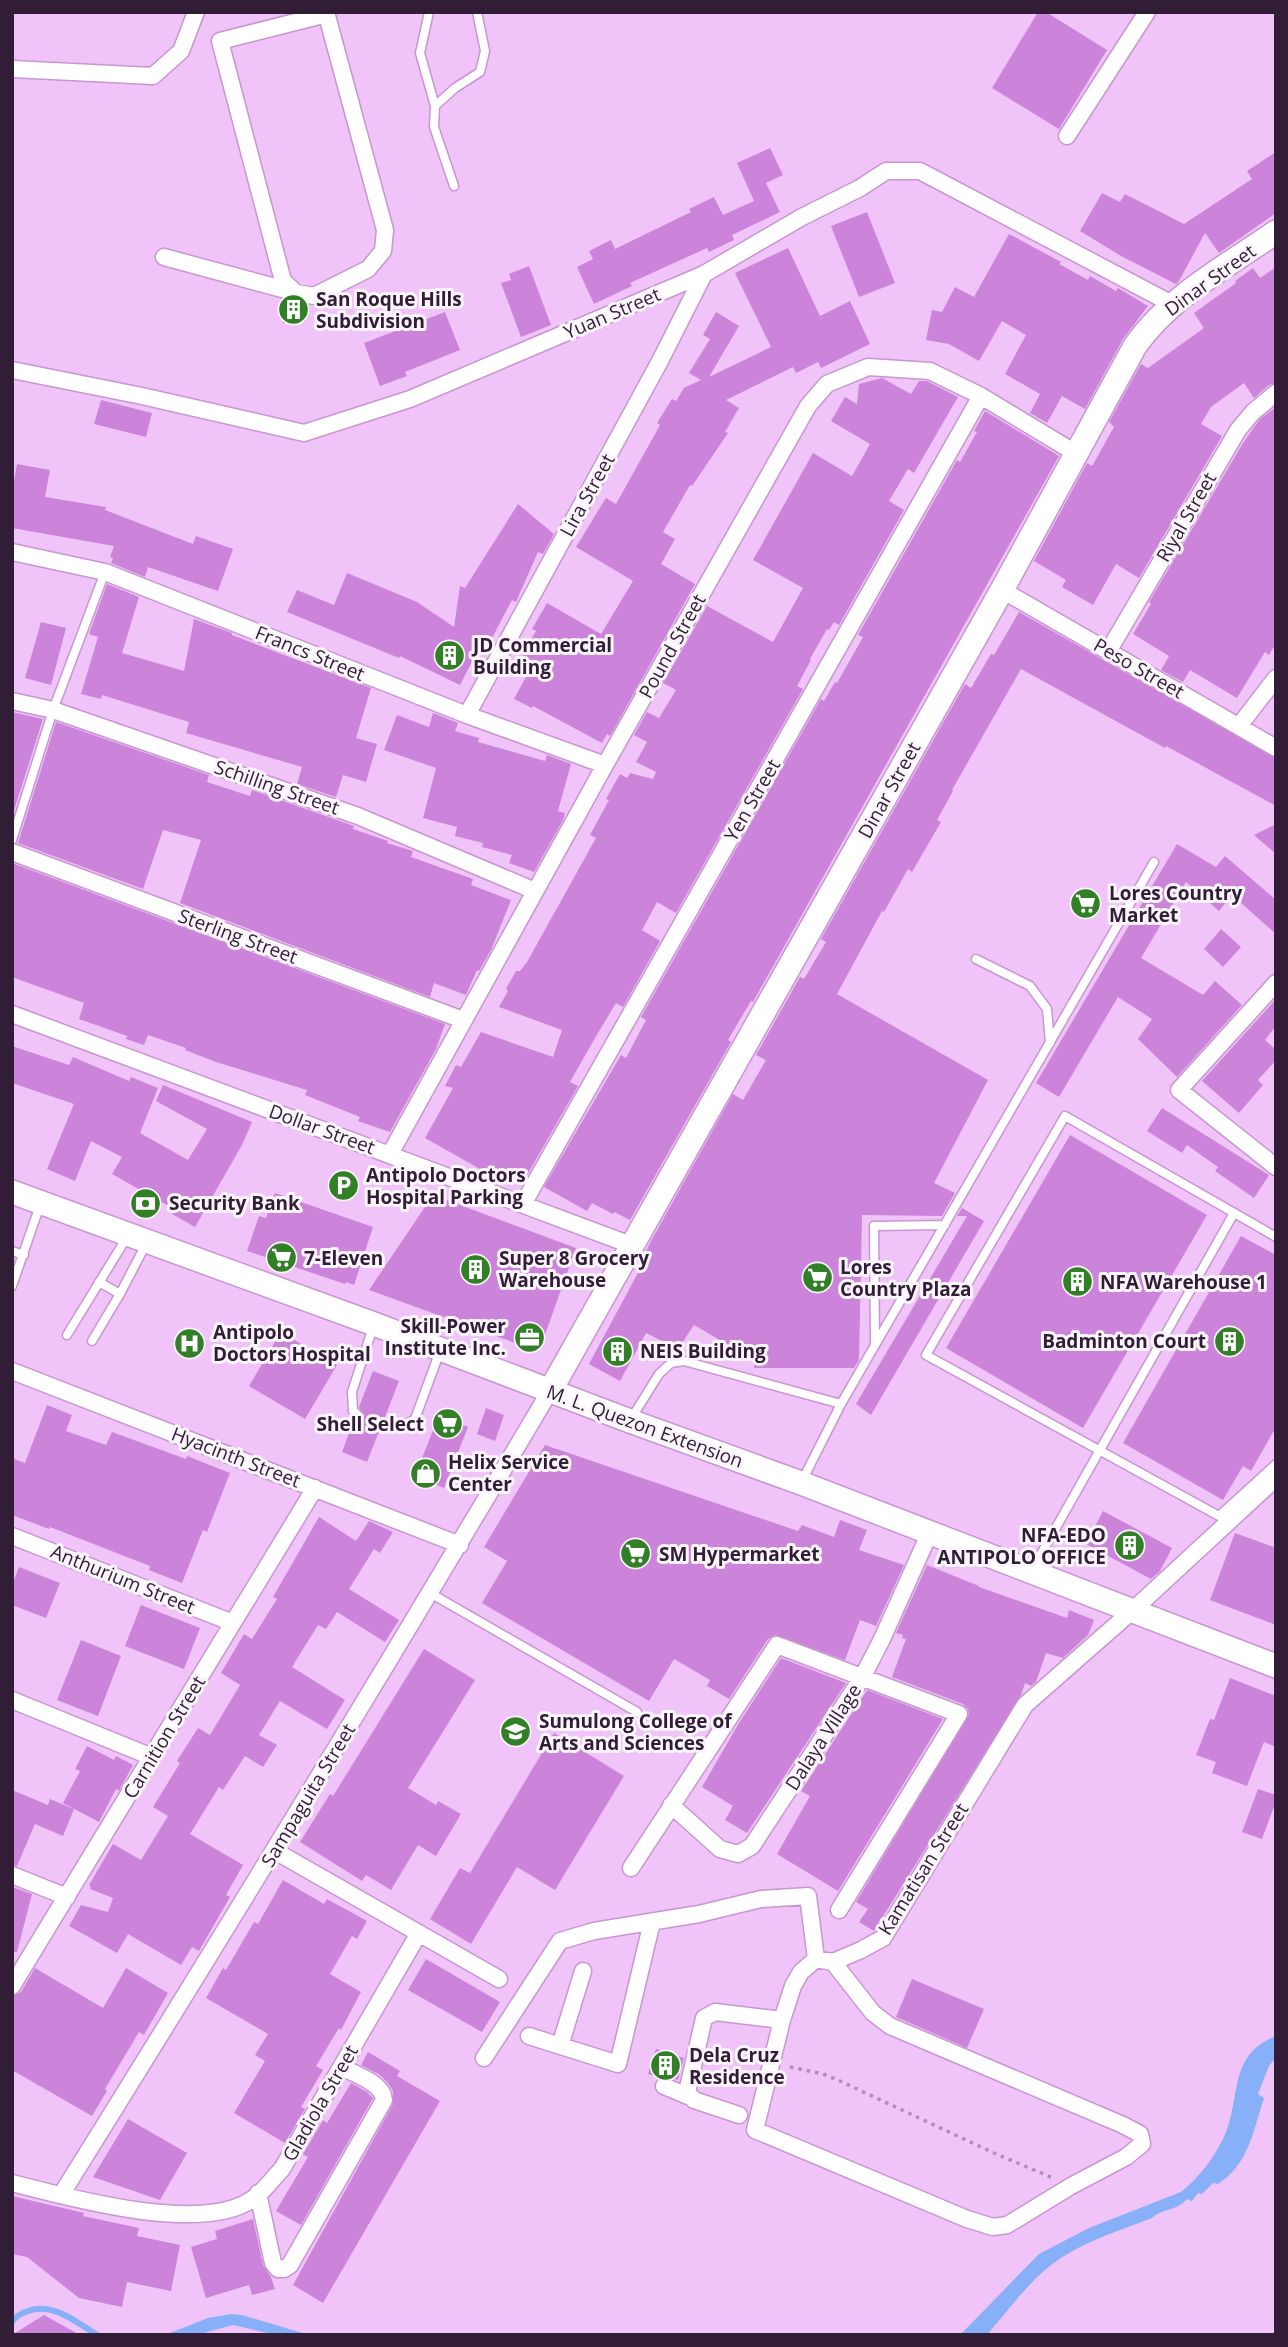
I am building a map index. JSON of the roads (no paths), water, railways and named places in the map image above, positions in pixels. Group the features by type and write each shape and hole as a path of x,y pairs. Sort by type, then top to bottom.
{"street":[{"path":"12,69 153,76 180,51 196,12"},
{"path":"1067,136 1147,12"},
{"path":"164,257 297,293 314,296 368,269 383,251 385,230 327,13 220,41 283,281 297,293"},
{"name":"Yuan Street","path":"12,370 304,433 410,399 704,274 886,171 920,171 1172,304"},
{"name":"Dinar Street","path":"550,1391 1002,590 1135,346 1172,304 1276,232"},
{"name":"Lira Street","path":"467,715 660,362 704,274"},
{"name":"Pound Street","path":"390,1154 807,406 827,384 868,367 929,371 981,396 1077,454"},
{"name":"Riyal Street","path":"1108,650 1238,430 1276,393"},
{"name":"Yen Street","path":"523,1204 981,396"},
{"name":"Francs Street","path":"12,552 106,572 467,715 605,765"},
{"name":"Peso Street","path":"1002,590 1276,748"},
{"path":"1239,726 1276,678"},
{"name":"Schilling Street","path":"12,701 53,710 358,816 535,891"},
{"name":"Sterling Street","path":"12,852 463,1020"},
{"path":"1276,983 1179,1090 1276,1167"},
{"name":"Dollar Street","path":"12,1014 631,1245"},
{"name":"M. L. Quezon Extension","path":"12,1192 801,1483 1276,1666"},
{"name":"Hyacinth Street","path":"12,1371 460,1545"},
{"name":"Sampaguita Street","path":"61,2195 275,1851 550,1391"},
{"name":"Kamatisan Street","path":"833,1962 883,1938 1025,1705 1276,1478"},
{"name":"Carnition Street","path":"12,1986 315,1488"},
{"name":"Dalaya Village","path":"671,1805 720,1849 738,1854 752,1846 863,1676 930,1532"},
{"name":"Anthurium Street","path":"12,1536 233,1623"},
{"path":"631,1868 777,1645 959,1714 839,1910"},
{"path":"12,1700 152,1757"},
{"path":"275,1851 499,1979"},
{"path":"12,1875 67,1897"},
{"path":"484,2058 560,1941 594,1931 699,1914 761,1899 808,1896 816,1959"},
{"path":"529,2036 618,2064 652,1922"},
{"name":"Gladiola Street","path":"12,2183 165,2214 214,2214 251,2200 282,2169 418,1933"},
{"path":"816,1959 833,1962 873,2013 890,2026 1123,2124 1140,2134 1142,2144 1126,2157 1071,2186 1007,2225 993,2227 755,2130 782,2020 797,1979 816,1959"},
{"path":"560,2046 583,1971"},
{"path":"690,2097 687,2086 702,2024 708,2014 715,2012 782,2020"},
{"path":"258,2193 274,2263 278,2269 284,2269 290,2265 383,2101 383,2093 378,2087 342,2067"},
{"path":"664,2086 739,2115"}],"lane":[{"path":"429,12 421,53 435,106 434,127 454,186"},
{"path":"435,106 455,88 480,72 485,51 477,12"},
{"path":"12,840 53,710 106,572"},
{"path":"801,1483 841,1404 1154,862"},
{"path":"976,959 1030,986 1046,1009 1050,1043"},
{"path":"1276,1237 1065,1116 926,1355 1219,1516 1276,1464"},
{"path":"12,1286 41,1202"},
{"path":"1031,1571 1234,1213"},
{"path":"875,1345 874,1226 945,1225"},
{"path":"67,1335 99,1282 138,1238"},
{"path":"92,1341 120,1294 138,1238"},
{"path":"12,1251 24,1255"},
{"path":"99,1282 120,1294"},
{"path":"357,1414 353,1411 352,1392 374,1324"},
{"path":"382,1423 400,1428 415,1419 441,1349"},
{"path":"630,1421 659,1374 671,1363 684,1361 841,1404"},
{"path":"430,1593 637,1712"}],"water":[{"path":"1276,2036 1276,2057 1269,2066 1258,2094 1264,2098 1253,2134 1243,2157 1228,2176 1218,2184 1213,2183 1202,2194 1198,2193 1192,2201 1187,2199 1179,2206 1096,2239 1069,2253 1037,2277 987,2335 960,2335 1039,2254 1089,2228 1181,2192 1188,2186 1207,2165 1226,2132 1243,2064 1250,2053"},
{"path":"231,2314 309,2335 276,2335 233,2325 196,2335 165,2335 208,2318"}],"waterway":[{"path":"12,2322 25,2312 45,2309 63,2314 97,2335"}],"place":[{"name":"San Roque Hills Subdivision","path":"293,310"},
{"name":"JD Commercial Building","path":"450,656"},
{"name":"Lores Country Market","path":"1086,904"},
{"name":"Antipolo Doctors Hospital Parking","path":"343,1186"},
{"name":"Security Bank","path":"146,1203"},
{"name":"7-Eleven","path":"281,1258"},
{"name":"Super 8 Grocery Warehouse","path":"476,1269"},
{"name":"Lores Country Plaza","path":"817,1278"},
{"name":"NFA Warehouse 1","path":"1077,1282"},
{"name":"Skill-Power Institute Inc.","path":"529,1337"},
{"name":"Badminton Court","path":"1229,1341"},
{"name":"Antipolo Doctors Hospital","path":"190,1343"},
{"name":"NEIS Building","path":"617,1351"},
{"name":"Shell Select","path":"447,1424"},
{"name":"Helix Service Center","path":"425,1473"},
{"name":"NFA-EDO ANTIPOLO OFFICE","path":"1129,1546"},
{"name":"SM Hypermarket","path":"636,1554"},
{"name":"Sumulong College of Arts and Sciences","path":"516,1732"},
{"name":"Dela Cruz Residence","path":"666,2066"}]}
